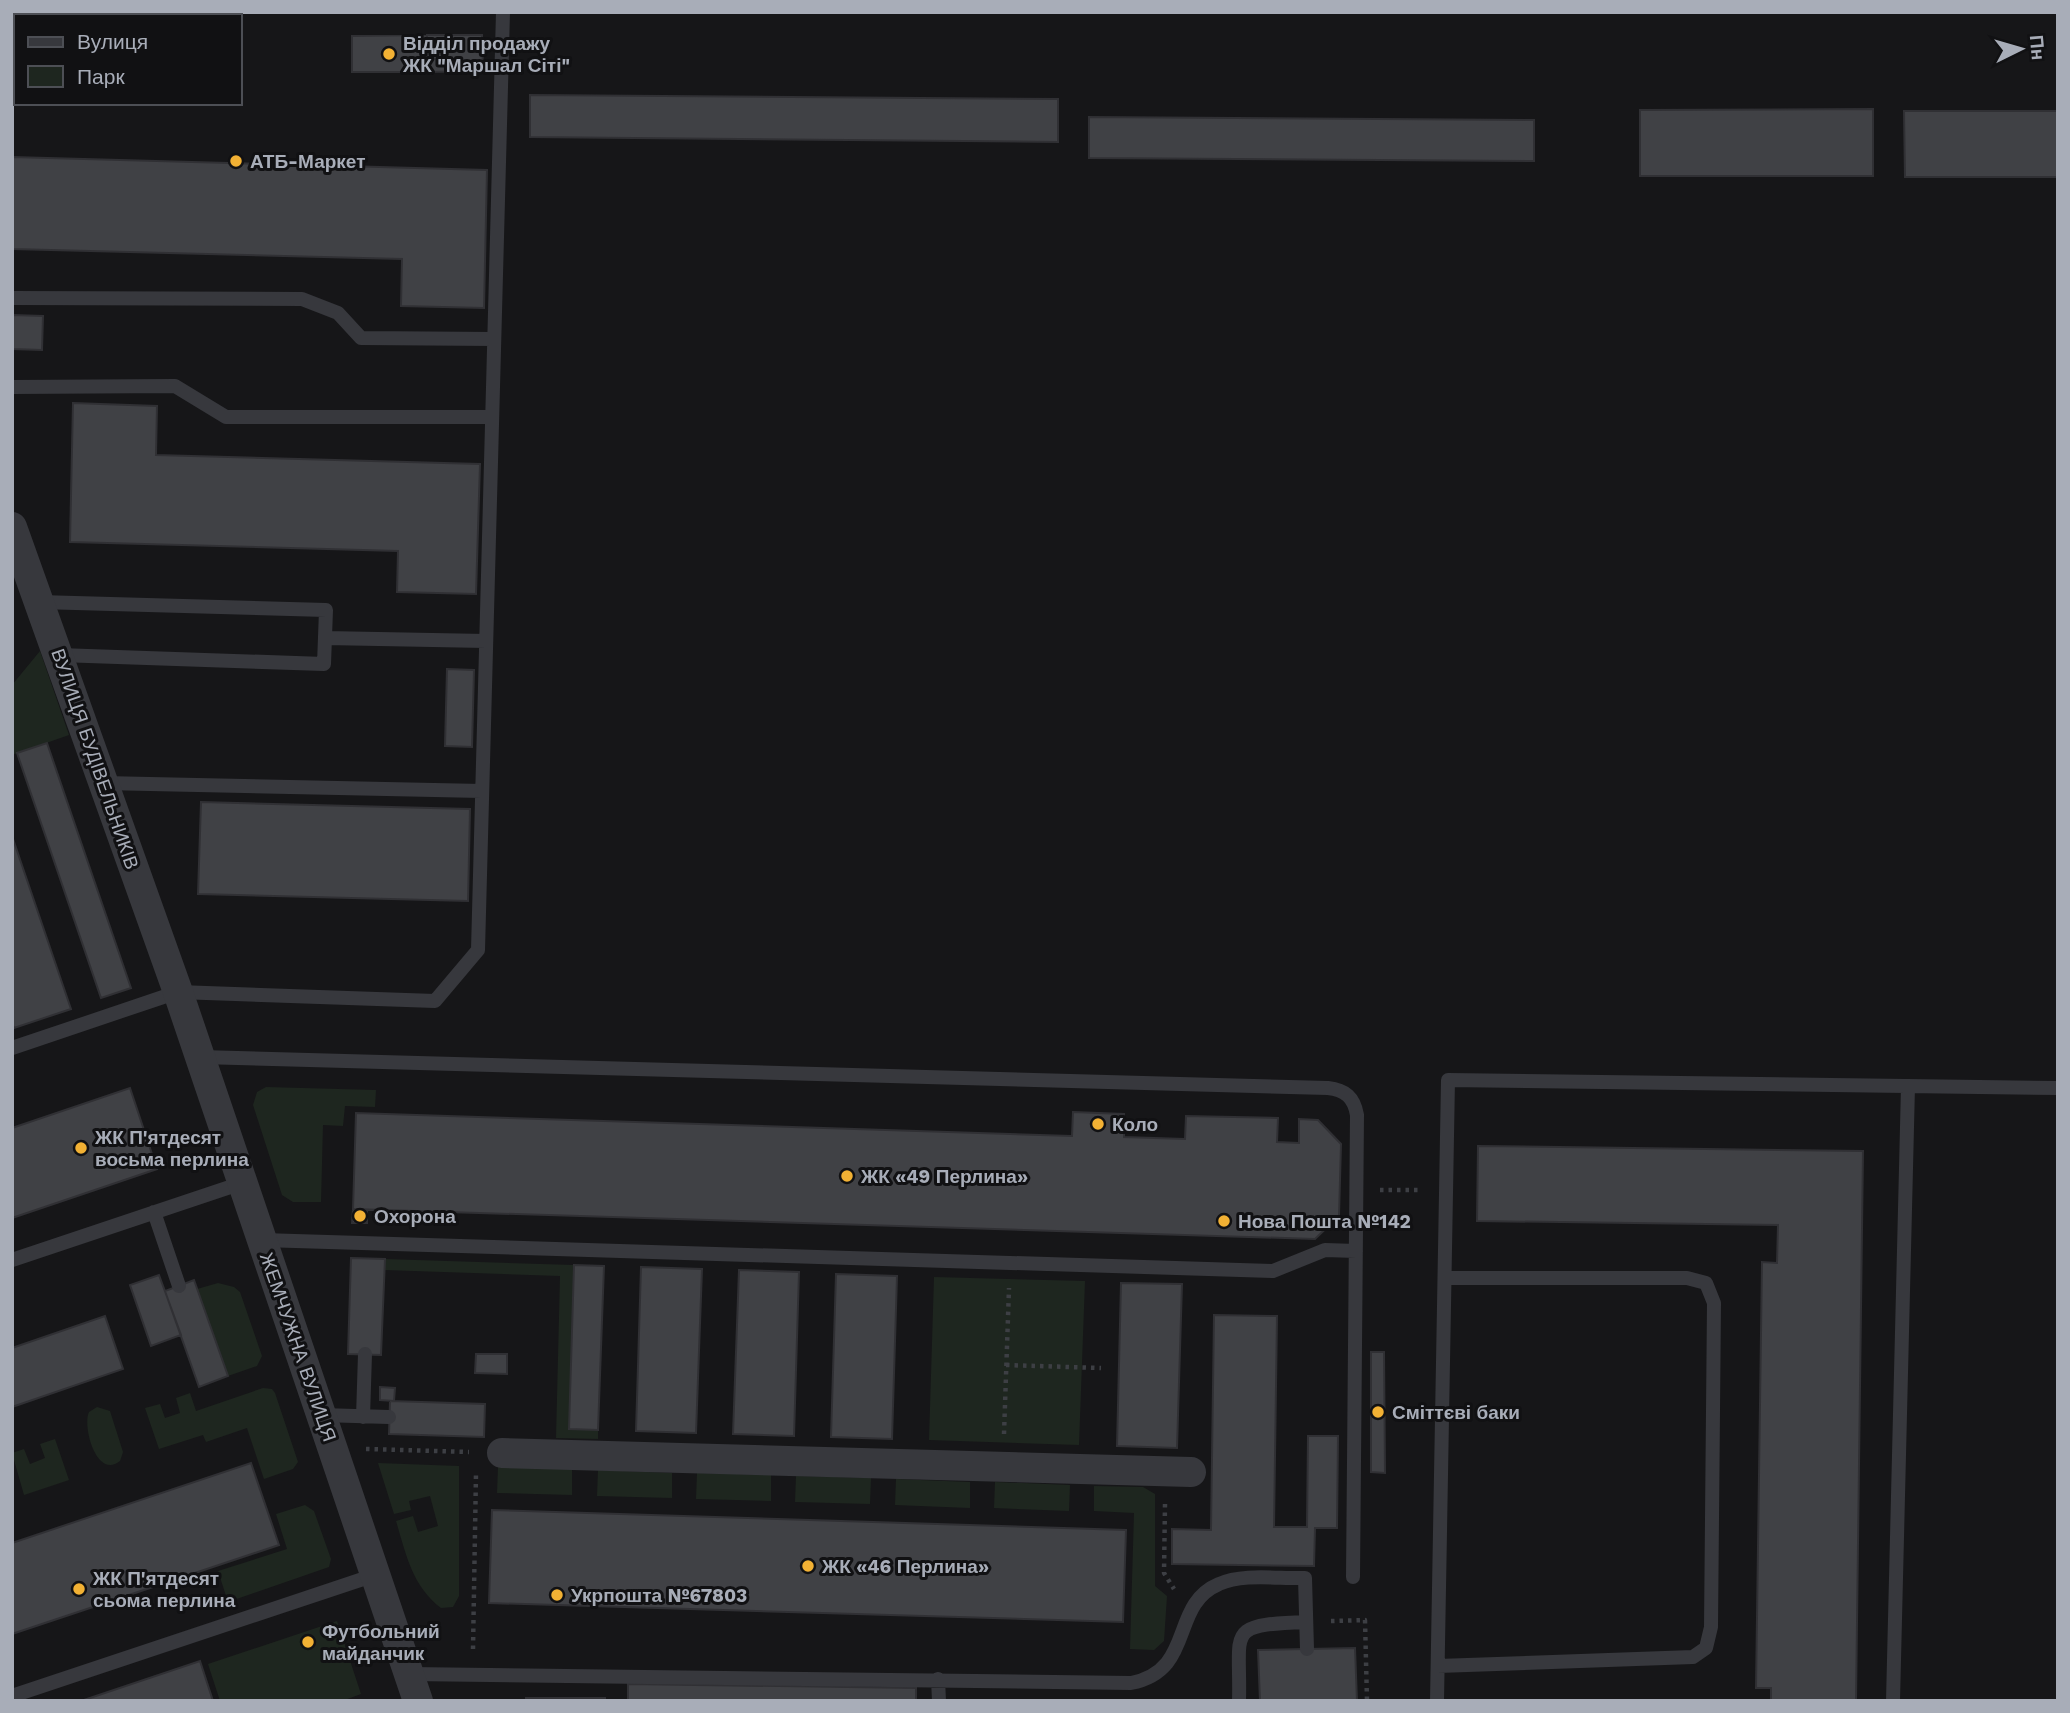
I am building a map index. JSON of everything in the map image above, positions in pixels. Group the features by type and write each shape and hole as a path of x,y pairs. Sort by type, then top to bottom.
{"street":[{"name":"ВУЛИЦЯ БУДІВЕЛЬНИКІВ","path":"12,527 178,992"},
{"name":"ЖЕМЧУЖНА ВУЛИЦЯ","path":"178,992 413,1687"},
{"path":"489,1452 1178,1471"}],"lane":[{"path":"12,1048 178,992 435,1001 478,950 503,12"},
{"path":"12,298 302,299 338,313 361,338 494,338"},
{"path":"12,387 175,386 226,418 492,417"},
{"path":"39,602 326,610 324,664 59,655"},
{"path":"325,638 486,641"},
{"path":"103,783 482,790"},
{"path":"200,1058 1337,1089 1351,1098 1356,1106 1353,1577"},
{"path":"1437,1701 1448,1080 2058,1088"},
{"path":"1893,1701 1908,1086"},
{"path":"12,1260 242,1183"},
{"path":"154,1212 179,1286"},
{"path":"262,1240 1273,1271 1325,1250 1356,1251"},
{"path":"1438,1666 1693,1657 1706,1648 1711,1627 1714,1303 1706,1283 1687,1278 1445,1278"},
{"path":"363,1417 365,1354"},
{"path":"321,1415 389,1417"},
{"path":"12,1696 375,1575"},
{"path":"413,1687 473,1675 1139,1681 1160,1671 1176,1653 1196,1602 1213,1587 1225,1581 1305,1578 1307,1649"},
{"path":"1239,1701 1238,1642 1246,1629 1261,1623 1306,1622"},
{"path":"938,1679 939,1701"}],"path":[{"path":"1357,1189 1446,1190"},
{"path":"1003,1466 1010,1263"},
{"path":"1006,1365 1101,1368"},
{"path":"332,1448 489,1452 473,1675"},
{"path":"1178,1471 1164,1573 1171,1587 1196,1602"},
{"path":"1306,1622 1365,1620 1367,1701"}],"green space":[{"path":"40,651 69,735 12,755 12,685"},
{"path":"266,1087 376,1090 375,1107 345,1106 343,1126 323,1125 321,1202 293,1202 282,1195 253,1105 257,1092"},
{"path":"385,1259 574,1265 569,1428 598,1430 598,1439 556,1438 560,1276 384,1270"},
{"path":"934,1277 1085,1281 1079,1445 929,1440"},
{"path":"218,1283 234,1287 240,1292 262,1356 257,1366 228,1376 197,1289"},
{"path":"263,1388 272,1389 275,1393 298,1462 293,1469 264,1479 247,1428 206,1442 203,1435 159,1449 145,1408 160,1404 165,1418 180,1413 176,1398 190,1393 196,1411"},
{"path":"97,1407 110,1411 123,1452 120,1461 112,1465 98,1458 90,1439 87,1419 89,1412"},
{"path":"55,1439 69,1480 24,1495 12,1453 24,1449 30,1464 45,1458 40,1444"},
{"path":"378,1463 459,1466 459,1596 453,1607 441,1608 423,1590 411,1569 396,1521 413,1516 418,1532 438,1526 430,1496 409,1501 411,1510 394,1514"},
{"path":"498,1467 572,1469 572,1495 497,1493"},
{"path":"598,1470 672,1473 672,1498 597,1496"},
{"path":"697,1473 771,1475 771,1501 696,1499"},
{"path":"796,1476 871,1478 870,1504 795,1502"},
{"path":"896,1479 970,1482 970,1508 895,1505"},
{"path":"995,1482 1070,1485 1069,1511 994,1508"},
{"path":"1094,1486 1143,1487 1155,1494 1155,1586 1167,1596 1164,1641 1154,1650 1130,1649 1134,1513 1094,1511"},
{"path":"305,1505 314,1511 331,1559 329,1567 228,1602 218,1571 287,1549 276,1514"},
{"name":"Футбольний майданчик","path":"337,1621 361,1694 342,1701 220,1701 208,1664"}],"building":[{"path":"12,12 30,12 14,14 12,37"},
{"name":"Відділ продажу ЖК \"Маршал Сіті\"","path":"427,35 427,72 352,72 352,36"},
{"path":"427,35 482,35 483,71 427,72"},
{"path":"530,95 1058,99 1058,142 530,137"},
{"path":"1873,109 1873,176 1640,176 1640,110"},
{"path":"1904,111 2058,111 2058,177 1905,177"},
{"path":"1089,117 1534,120 1534,161 1089,158"},
{"path":"12,157 487,170 484,308 401,306 402,259 12,249"},
{"path":"12,315 43,316 42,350 12,349"},
{"path":"73,403 157,406 156,455 480,464 476,594 397,592 398,551 70,542"},
{"path":"447,669 474,670 472,747 445,746"},
{"path":"47,743 131,988 101,998 17,753"},
{"path":"201,802 470,809 468,901 198,894"},
{"path":"12,836 71,1009 14,1028 12,1024"},
{"name":"ЖК П'ятдесят восьма перлина","path":"130,1088 157,1169 12,1218 12,1128"},
{"name":"ЖК «49 Перлина»","path":"1073,1112 1124,1114 1124,1137 1185,1139 1186,1116 1278,1118 1277,1142 1299,1143 1299,1119 1318,1120 1341,1144 1339,1216 1315,1239 353,1209 356,1113 1072,1136"},
{"path":"1478,1146 1863,1151 1856,1701 1771,1701 1771,1688 1756,1688 1762,1262 1777,1263 1778,1225 1477,1221"},
{"path":"1478,1146 1863,1151 1856,1701 1771,1701 1771,1688 1756,1688 1762,1262 1777,1263 1778,1225 1477,1221"},
{"name":"Охорона","path":"353,1210 367,1210 367,1223 352,1223"},
{"path":"351,1258 385,1259 381,1355 348,1354"},
{"path":"574,1265 604,1266 598,1430 569,1429"},
{"path":"641,1267 702,1269 696,1433 636,1431"},
{"path":"739,1270 799,1272 794,1436 733,1434"},
{"path":"836,1274 897,1276 892,1439 831,1437"},
{"path":"159,1275 181,1335 151,1346 130,1285"},
{"path":"194,1280 228,1376 199,1387 165,1291"},
{"path":"1121,1283 1182,1284 1177,1448 1117,1446"},
{"path":"1214,1315 1277,1316 1274,1527 1307,1527 1308,1436 1338,1436 1337,1528 1315,1528 1314,1566 1172,1564 1172,1529 1211,1530"},
{"path":"105,1316 123,1369 12,1407 12,1348"},
{"name":"Сміттєві баки","path":"1371,1352 1384,1352 1385,1473 1371,1472"},
{"path":"476,1354 507,1354 507,1374 475,1373"},
{"path":"380,1387 395,1388 394,1401 380,1400"},
{"path":"390,1401 485,1404 484,1437 389,1434"},
{"name":"ЖК П'ятдесят сьома перлина","path":"251,1463 279,1545 12,1634 12,1543"},
{"name":"ЖК «46 Перлина»","path":"492,1510 1126,1530 1123,1622 489,1603"},
{"path":"1355,1648 1357,1701 1260,1701 1258,1650"},
{"path":"200,1661 213,1701 81,1701"},
{"path":"628,1684 916,1688 916,1701 628,1701"},
{"path":"526,1698 605,1698 605,1701 526,1701"}],"place":[{"name":"Відділ продажу ЖК \"Маршал Сіті\"","path":"389,54"},
{"name":"АТБ-Маркет","path":"236,161"},
{"name":"Коло","path":"1098,1124"},
{"name":"ЖК П'ятдесят восьма перлина","path":"81,1148"},
{"name":"ЖК «49 Перлина»","path":"847,1176"},
{"name":"Охорона","path":"360,1216"},
{"name":"Нова Пошта №142","path":"1224,1221"},
{"name":"Сміттєві баки","path":"1378,1412"},
{"name":"ЖК «46 Перлина»","path":"808,1566"},
{"name":"ЖК П'ятдесят сьома перлина","path":"79,1589"},
{"name":"Укрпошта №67803","path":"557,1595"},
{"name":"Футбольний майданчик","path":"308,1642"}]}
